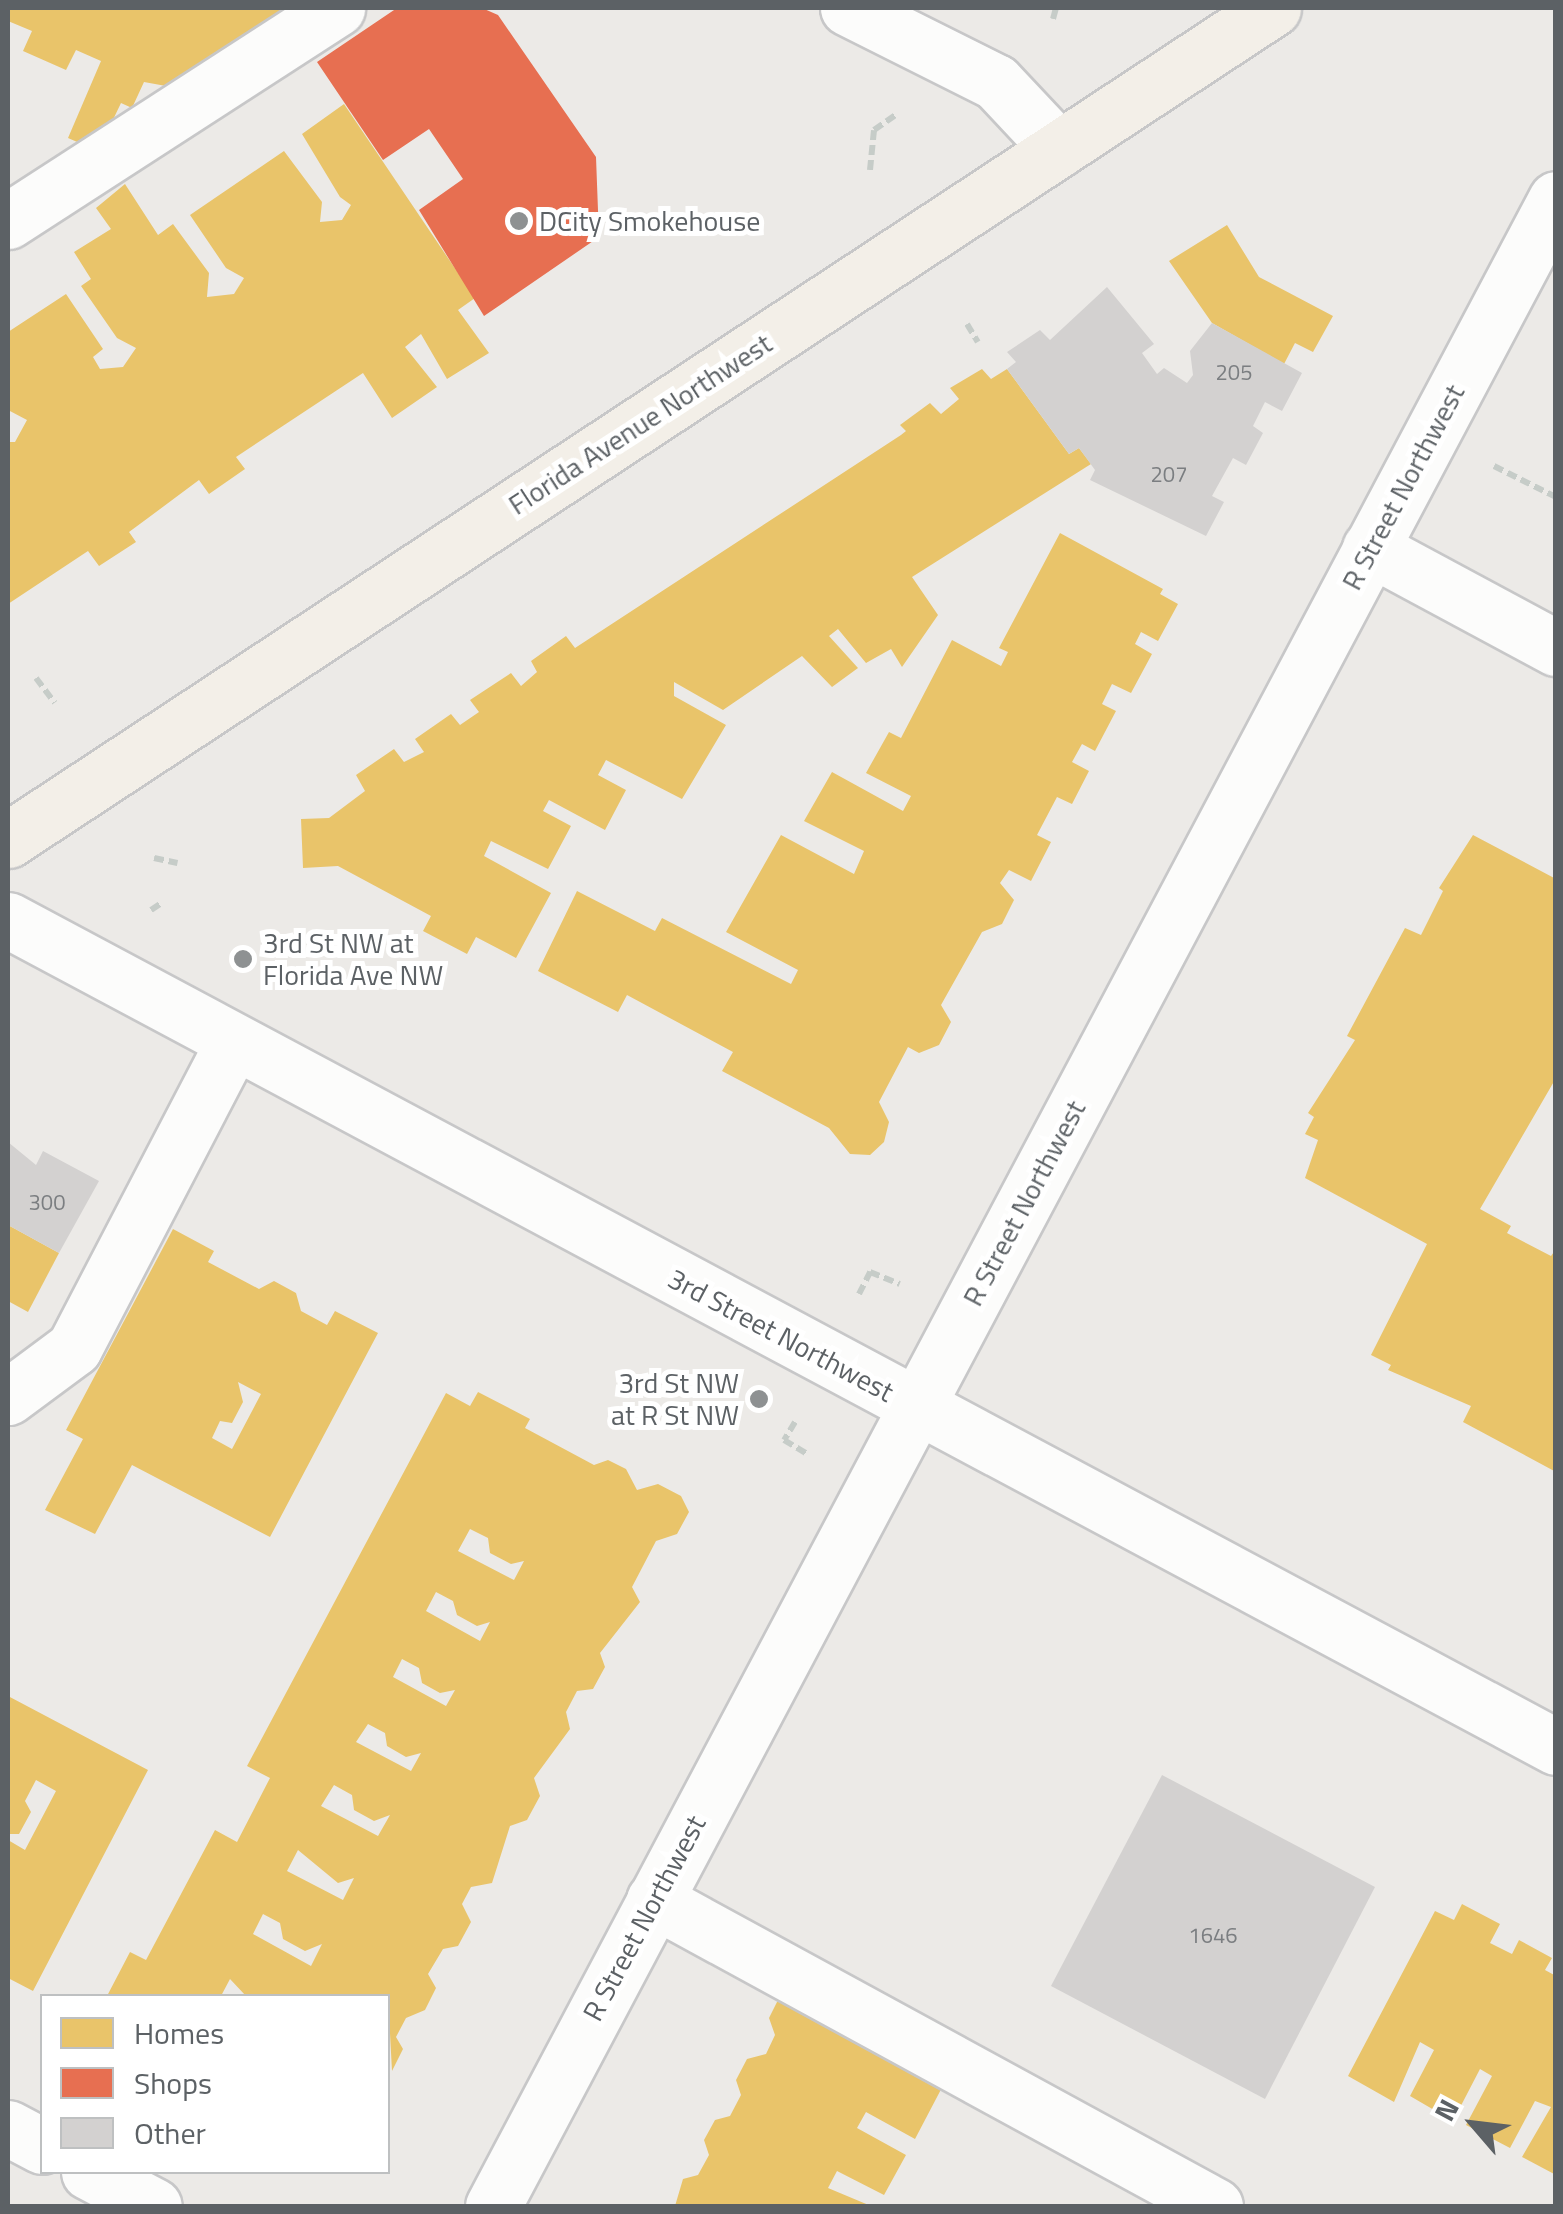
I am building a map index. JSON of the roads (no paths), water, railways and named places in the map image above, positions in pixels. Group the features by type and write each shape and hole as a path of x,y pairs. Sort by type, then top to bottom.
{"main road":[{"name":"Florida Avenue Northwest","path":"8,840 1273,8"}],"street":[{"path":"8,221 337,8"},
{"path":"848,8 996,82 1059,149"},
{"name":"R Street Northwest","path":"492,2206 1556,199"},
{"path":"1370,548 1556,648"},
{"name":"3rd Street Northwest","path":"8,920 1556,1747"},
{"path":"8,1398 74,1348 233,1042"},
{"path":"654,1900 1215,2206"},
{"path":"8,2128 40,2145"},
{"path":"93,2174 154,2206"}],"place":[{"name":"DCity Smokehouse","path":"519,221"},
{"name":"3rd St NW at Florida Ave NW","path":"243,959"},
{"name":"3rd St NW at R St NW","path":"759,1399"}]}
